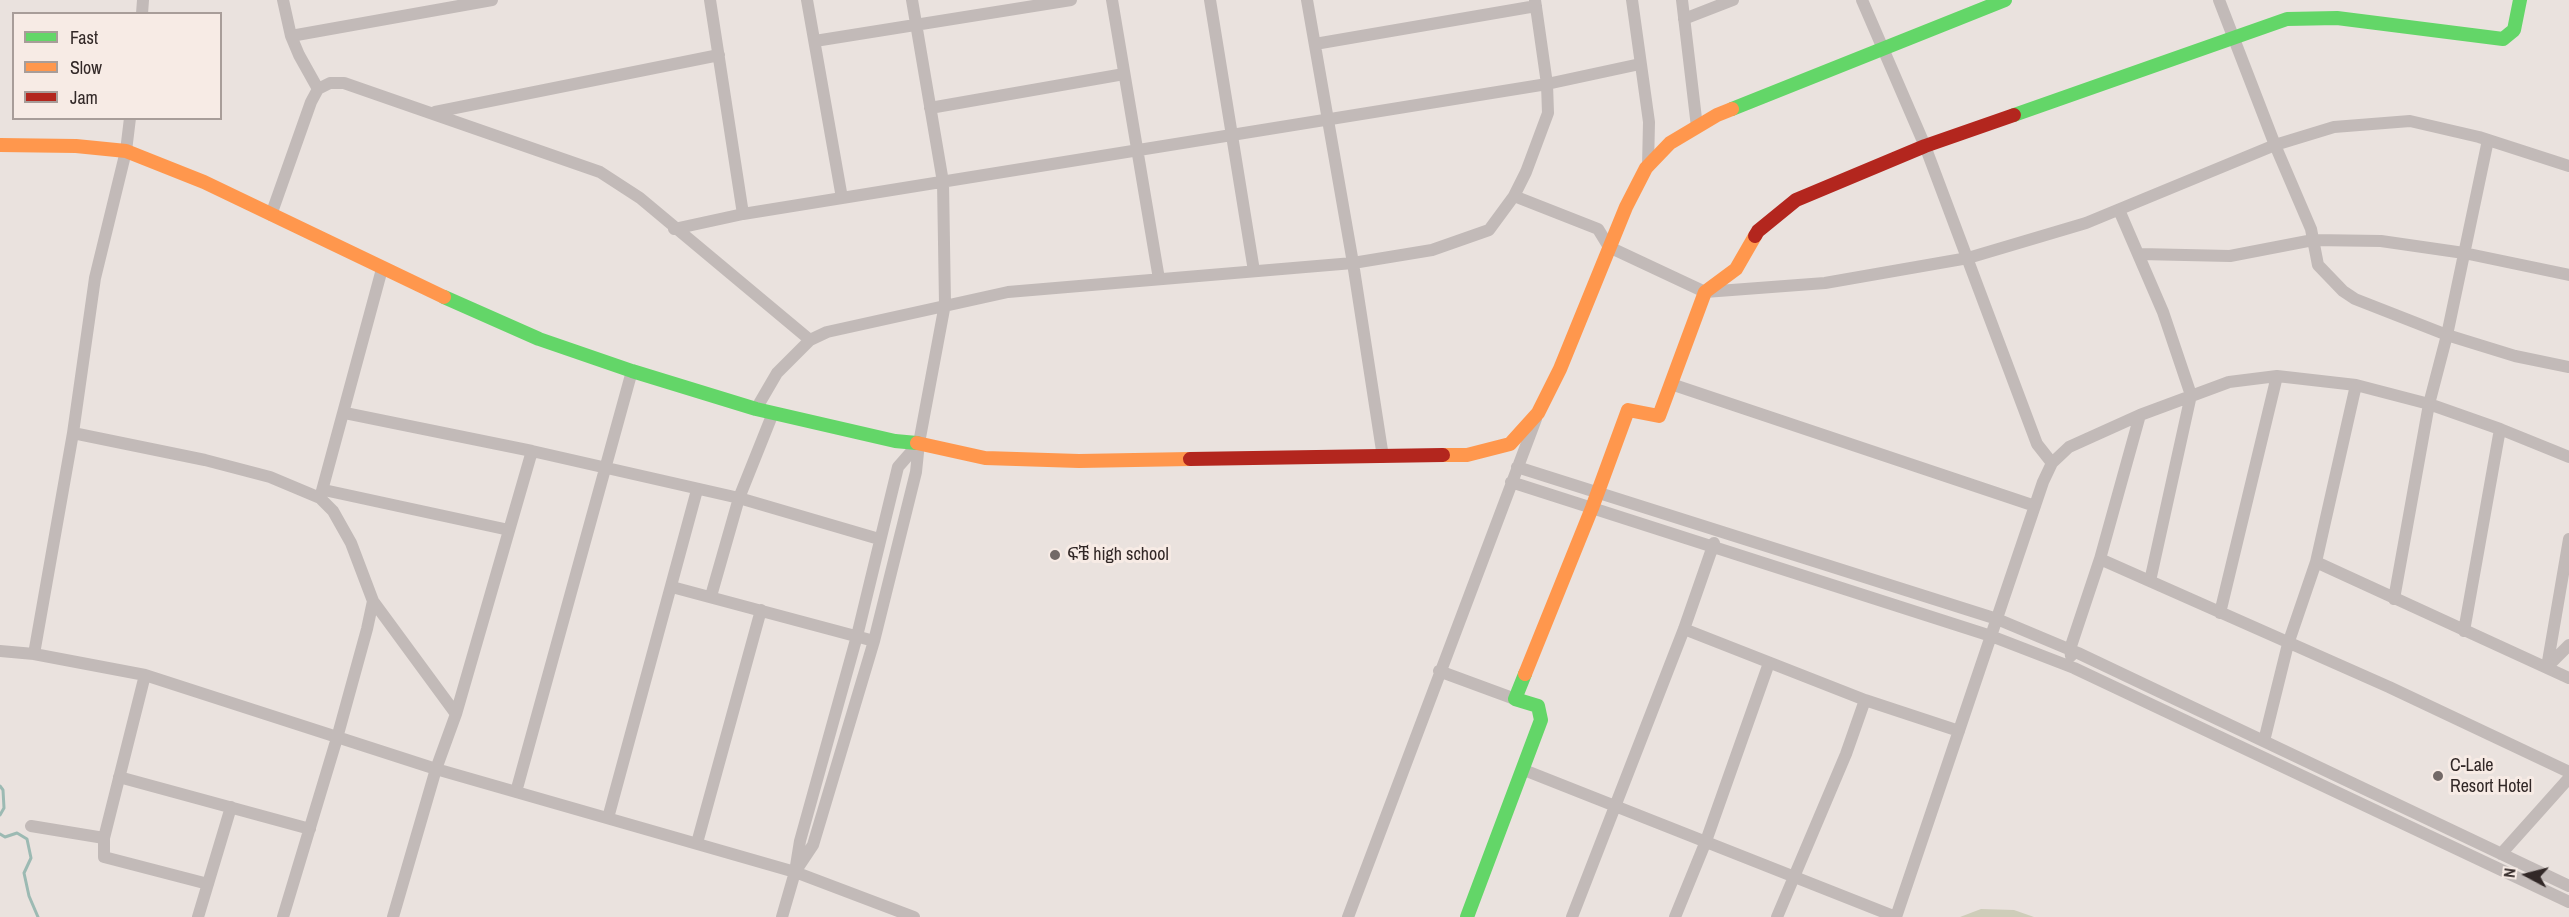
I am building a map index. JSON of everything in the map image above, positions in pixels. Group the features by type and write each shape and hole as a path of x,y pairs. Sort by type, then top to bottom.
{"street":[{"path":"283,0 291,36 318,89"},
{"path":"291,36 492,0"},
{"path":"710,0 743,214"},
{"path":"807,0 842,198"},
{"path":"795,872 813,845 874,641 916,472 919,443 945,304 943,182 912,0"},
{"path":"815,41 1071,0"},
{"path":"1112,0 1159,279"},
{"path":"1210,0 1234,134 1254,271"},
{"path":"1307,0 1353,263 1383,457"},
{"path":"1632,0 1649,122 1648,167"},
{"path":"1682,0 1697,127"},
{"path":"1684,19 1733,0"},
{"path":"1862,0 1925,146 2037,444 2052,463"},
{"path":"1348,917 1538,413 1560,369 1609,247 1648,167 1670,143 1717,115 2005,0"},
{"path":"2219,0 2275,145 2311,229 2318,265 2343,291 2355,299 2447,335 2516,356 2569,367"},
{"path":"1515,699 1592,508 1628,410 1659,416 1705,292 1736,269 1758,231 1796,200 1925,146 2287,20 2337,18 2503,39 2514,30 2520,0"},
{"path":"756,409 777,373 810,340 827,332 945,304 1008,292 1353,263 1432,250 1489,230 1514,196 1526,172 1548,113 1547,84 1536,3 1315,44"},
{"path":"432,112 719,55"},
{"path":"674,229 743,214 1547,84 1640,64"},
{"path":"930,108 1124,74"},
{"path":"271,215 311,102 318,89 330,83 345,83 600,172 640,198 674,229 810,340"},
{"path":"34,654 73,433 95,278 126,151 130,120"},
{"path":"1514,196 1598,229 1609,247 1705,292 1825,283 1968,258 2086,223 2275,145 2334,127 2410,121 2488,140 2569,166"},
{"path":"2394,599 2429,405 2447,335 2488,140"},
{"path":"0,145 76,146 126,151 204,182 382,269 539,339 632,372 756,409 895,441 919,443 985,458 1067,460 1467,455 1510,444 1538,413"},
{"path":"2119,210 2140,254 2163,312 2191,395 2150,581"},
{"path":"2140,254 2230,256 2313,240 2380,241 2464,253 2569,275"},
{"path":"382,269 322,494 351,543 373,601 456,714"},
{"path":"516,792 632,372"},
{"path":"2220,613 2277,376"},
{"path":"1524,770 1896,917 2035,506 2052,463 2069,447 2140,415 2229,382 2277,376 2356,385 2429,405 2500,429 2569,457"},
{"path":"1671,384 2035,506"},
{"path":"2264,741 2288,644 2316,562 2356,385"},
{"path":"345,413 532,451 739,498 879,539"},
{"path":"711,597 739,498 773,413"},
{"path":"2074,668 2070,650 2100,559 2140,415"},
{"path":"2464,632 2500,429"},
{"path":"73,433 205,460 260,474 322,494 509,530"},
{"path":"782,917 795,872 800,841 857,636 898,467 919,443"},
{"path":"393,917 436,770 456,714 532,451"},
{"path":"1517,467 1997,620 2070,650 2569,886"},
{"path":"1511,482 1991,636 2074,668 2569,902"},
{"path":"608,818 697,490"},
{"path":"1572,917 1684,629 1718,532"},
{"path":"2547,667 2569,539"},
{"path":"2100,559 2389,687 2569,772"},
{"path":"2316,562 2464,632 2569,678"},
{"path":"672,587 874,641"},
{"path":"283,917 337,738 368,629 373,601"},
{"path":"697,843 762,610"},
{"path":"1684,629 1864,700 1959,730"},
{"path":"2547,667 2569,645"},
{"path":"0,651 34,654 145,675 436,770 795,872 890,913 914,917"},
{"path":"1675,917 1706,841 1769,663"},
{"path":"1439,671 1538,706 1541,720 1467,917"},
{"path":"145,675 104,838 104,857 208,884"},
{"path":"1777,917 1846,754 1864,700"},
{"path":"119,777 310,829"},
{"path":"2501,854 2569,778"},
{"path":"198,917 231,807"},
{"path":"32,826 104,838"}],"green space":[{"path":"1981,909 2014,910 2034,917 1960,917"}],"waterway":[{"path":"0,786 3,790 4,808 0,815"},
{"path":"0,834 5,837 17,833 27,839 31,858 24,873 29,896 38,917"}],"traffic: fast":[{"path":"1732,109 2005,0"},
{"path":"2014,115 2287,19 2337,18 2503,39 2514,30 2520,0"},
{"path":"444,297 539,339 632,371 756,409 895,441 917,443"},
{"path":"1467,917 1541,720 1538,706 1515,699 1525,674"}],"traffic: slow":[{"path":"1443,455 1467,455 1510,444 1538,413 1560,369 1626,207 1646,168 1670,143 1717,115 1732,109"},
{"path":"0,145 76,146 126,151 204,182 444,297"},
{"path":"1525,674 1592,508 1628,410 1659,416 1705,292 1736,269 1755,236"},
{"path":"917,443 985,458 1079,461 1190,459"}],"traffic: jam":[{"path":"1755,236 1796,200 1925,146 2014,115"},
{"path":"1190,459 1443,455"}],"place":[{"name":"ፍቼ high school","path":"1055,555"},
{"name":"C-Lale Resort Hotel","path":"2438,776"}]}
